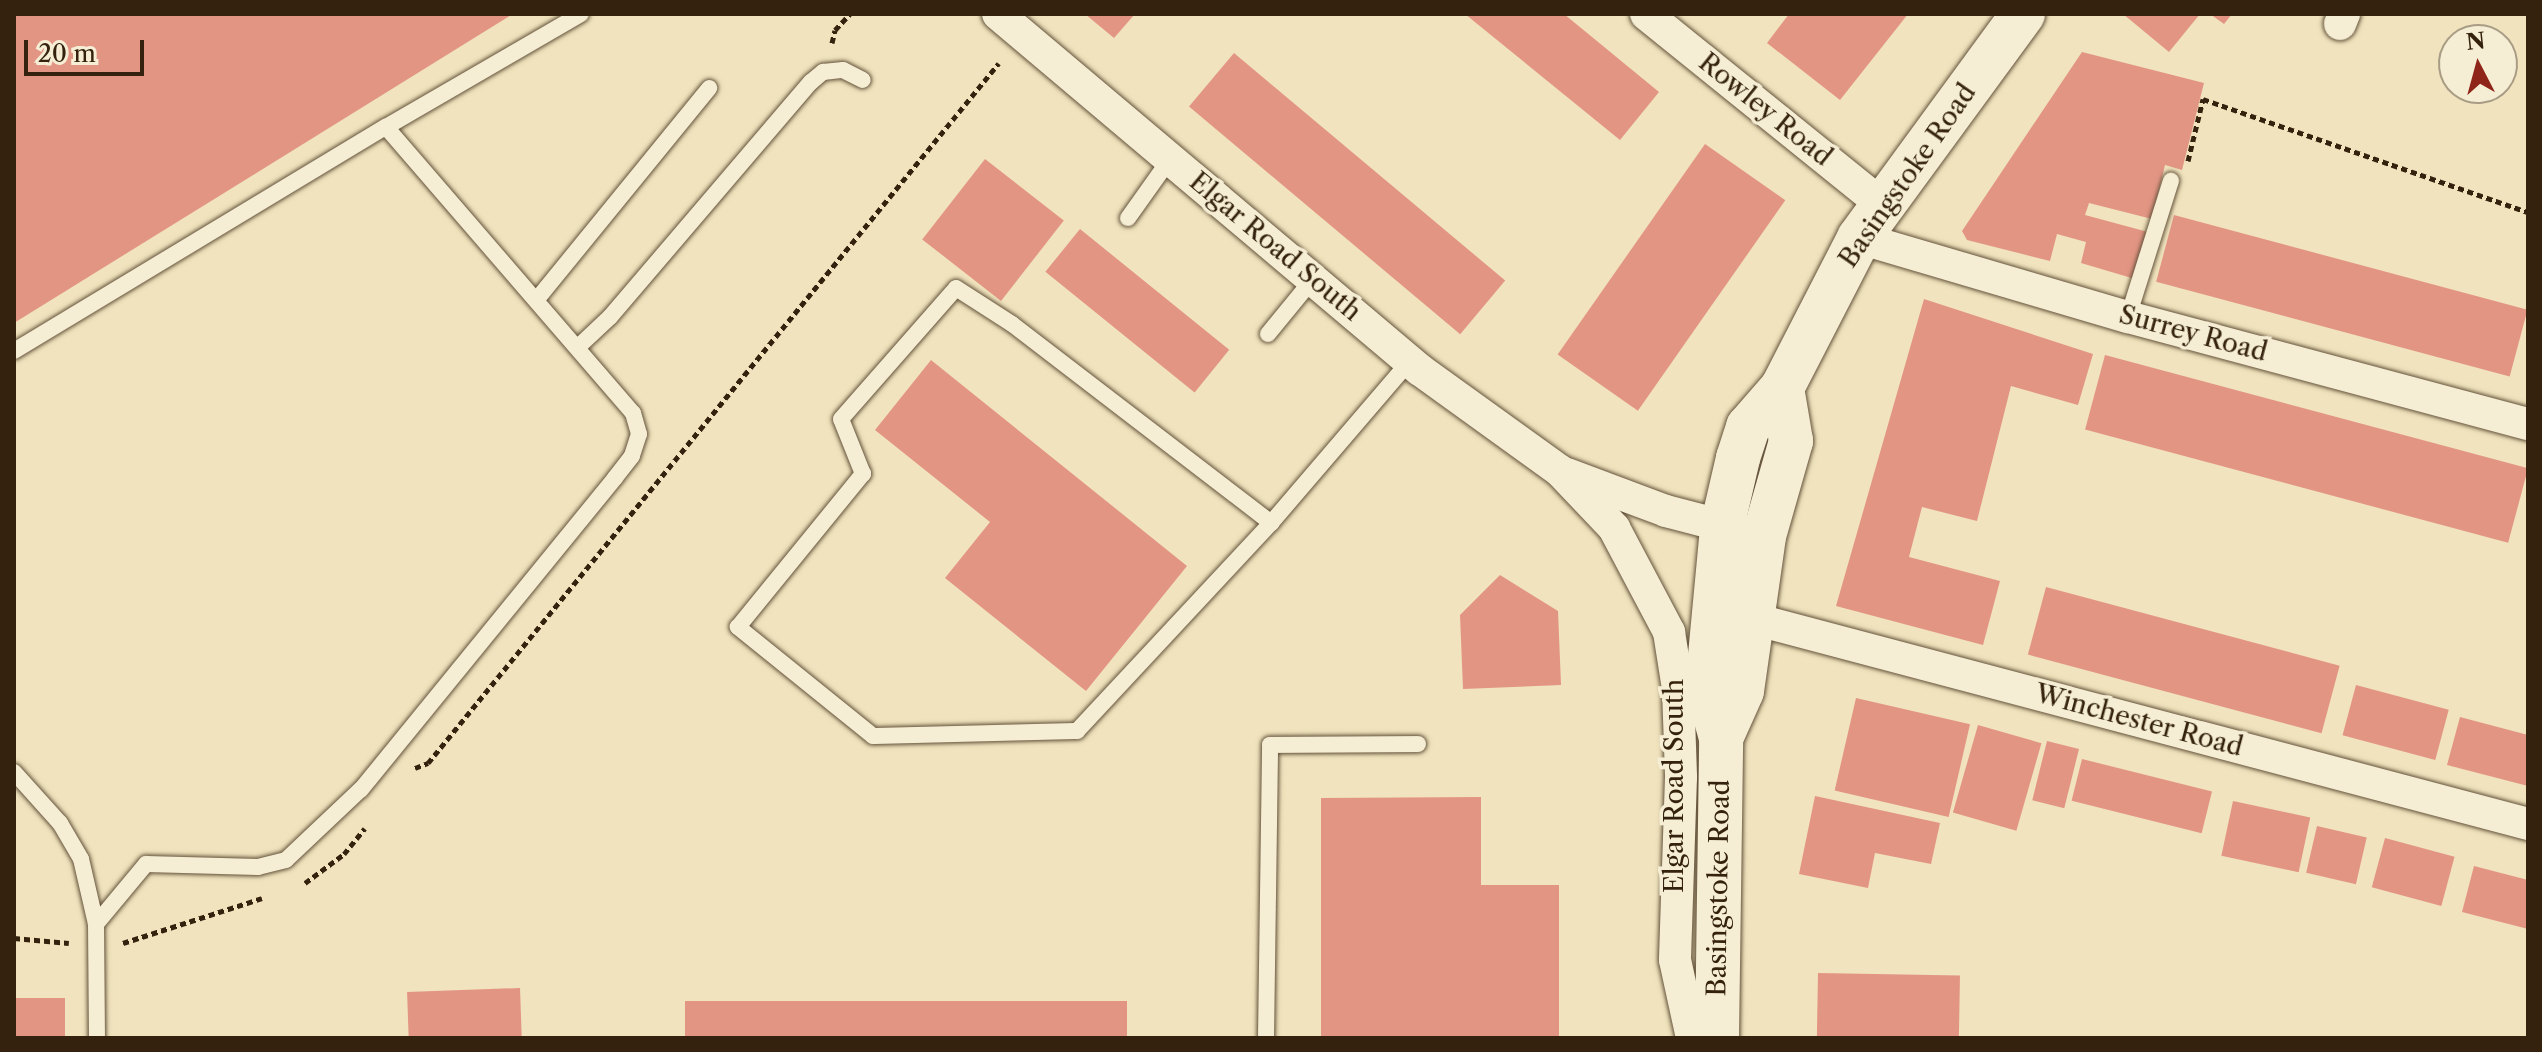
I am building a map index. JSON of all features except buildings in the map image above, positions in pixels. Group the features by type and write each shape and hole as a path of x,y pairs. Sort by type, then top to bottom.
{"main road":[{"name":"Basingstoke Road","path":"1717,1038 1721,738 1707,687 1743,531 1791,441 1782,388 1872,222 2023,14"},
{"name":"Basingstoke Road","path":"1721,738 1742,691 1750,618 1743,531"}],"street":[{"name":"Elgar Road South","path":"998,14 1410,361 1560,471 1614,528 1648,584 1669,632 1678,689 1681,777 1675,960 1692,1038"},
{"name":"Rowley Road","path":"1646,14 1872,222"},
{"name":"Surrey Road","path":"1872,222 2128,317 2528,424"},
{"name":"Elgar Road South","path":"1560,471 1743,531"},
{"name":"Winchester Road","path":"1750,618 2528,824"}],"lane":[{"path":"14,351 386,127 581,14"},
{"path":"578,347 610,317 811,82 823,72 843,70 863,80"},
{"path":"538,298 709,88"},
{"path":"96,924 146,864 258,867 286,860 361,789 632,456 639,434 633,413 538,298 386,127"},
{"path":"1128,218 1170,159"},
{"path":"2128,317 2171,181"},
{"path":"1268,334 1313,279"},
{"path":"1271,523 1012,324 956,288 841,419 863,474 738,627 873,736 1077,731 1271,523 1410,361"},
{"path":"1266,1038 1270,745 1418,744"},
{"path":"14,772 60,823 81,859 96,924 97,1038"}],"path":[{"path":"2171,181 2185,173 2203,99 2528,212"},
{"path":"14,938 61,943"}]}
